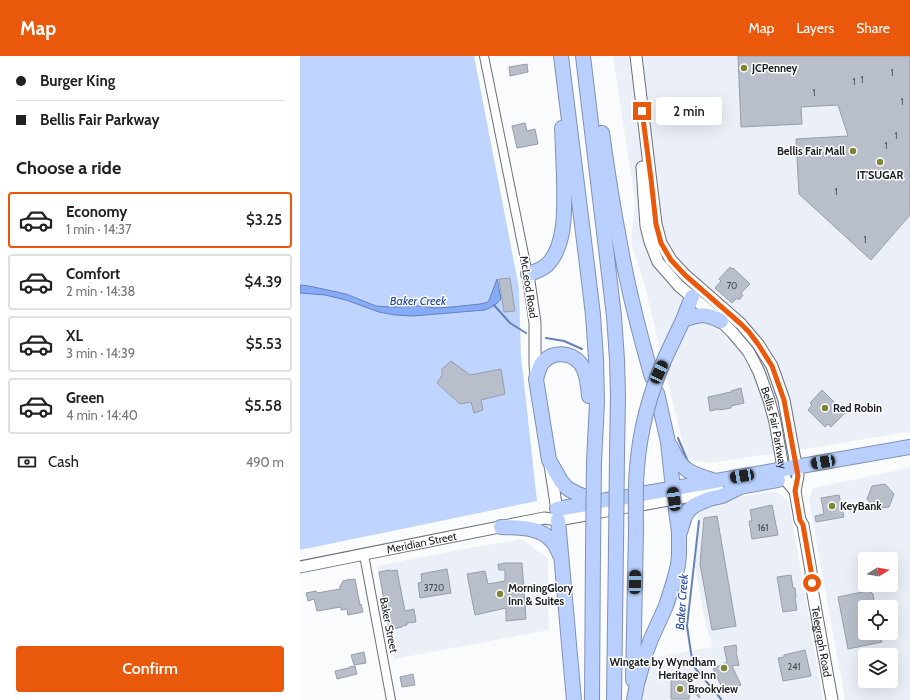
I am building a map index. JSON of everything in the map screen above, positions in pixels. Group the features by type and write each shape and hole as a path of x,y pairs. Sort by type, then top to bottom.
{"highway":[{"path":"528,274 544,268 550,261 558,246 563,224 563,142 558,56"},
{"path":"561,56 593,315 596,358 592,700"},
{"path":"583,56 614,316 617,360 618,388 614,700"},
{"path":"588,56 619,239 630,292 652,377"},
{"path":"633,700 637,469 641,434 650,398 659,372 683,320 692,289"},
{"path":"683,320 693,316 707,315 712,316 721,322"},
{"path":"536,379 542,362 552,355 559,354 571,356 580,363 584,370 587,382 594,462"},
{"name":"McLeod Road","path":"536,379 549,460"},
{"path":"633,700 645,655 670,595 676,574 679,554 680,532 668,442 657,393"},
{"path":"668,442 675,457 684,468 695,475 715,481"},
{"path":"680,532 685,516 695,505 709,499 722,496 740,487 791,473 910,447"},
{"path":"620,503 674,494 715,481 791,473 910,456"},
{"name":"Meridian Street","path":"549,460 561,481 566,487 578,494 586,505 558,514"},
{"path":"558,514 574,700"},
{"path":"500,527 529,529 549,537 553,541 562,560"}],"street":[{"name":"McLeod Road","path":"484,56 528,274 535,323 536,379"},
{"name":"Bellis Fair Parkway","path":"636,56 643,124 642,153 646,226 650,242 658,262 663,269 741,324 758,344 772,366 784,400 791,473"},
{"name":"Bellis Fair Parkway","path":"692,289 721,322 736,336 748,351 759,372 769,400 795,491"},
{"name":"McLeod Road","path":"549,460 558,514"},
{"path":"674,494 740,487"},
{"name":"Telegraph Road","path":"795,491 800,520 803,525 832,700"},
{"name":"Meridian Street","path":"300,567 558,514"},
{"name":"Baker Street","path":"364,554 392,700"}],"shaded area":[{"path":"300,56 474,56 519,288 521,356 537,501 300,550"},
{"name":"Bellis Fair Mall","path":"613,56 910,56 910,431 824,446 709,463 686,458 645,286 631,242 635,201"},
{"path":"910,468 910,700 845,700 809,500 813,488"},
{"path":"776,491 789,502 823,700 643,700 645,681 653,658 713,647 706,626 694,560 698,515 703,508 722,500"},
{"path":"522,539 548,559 549,630 394,659 377,566"}],"water":[{"path":"497,279 501,299 496,304 485,310 413,316 379,312 346,300 325,295 300,293 300,285 346,294 376,306 421,306 435,308 452,307 488,302"}],"building":[{"name":"Bellis Fair Mall","path":"738,56 910,56 910,215 871,260 799,194 796,139 848,136 838,105 801,107 802,124 741,127"},
{"path":"527,64 528,72 510,76 509,67"},
{"path":"525,123 527,131 535,129 538,144 517,148 512,126"},
{"path":"730,267 750,284 741,293 743,295 739,300 737,298 732,303 715,288 721,281 719,279"},
{"path":"510,278 515,311 504,312 499,279"},
{"path":"451,361 470,375 501,369 505,394 481,400 483,410 474,413 471,402 460,404 437,383 442,375 442,369"},
{"path":"741,388 744,403 731,406 731,408 710,411 708,397 731,392"},
{"name":"Red Robin","path":"822,390 845,413 831,427 828,424 825,427 808,410 812,405 810,403"},
{"path":"885,484 894,494 889,507 876,509 867,499 872,486"},
{"name":"KeyBank","path":"839,495 844,517 816,522 815,516 824,514 821,498"},
{"path":"772,505 778,535 752,539 749,521 752,521 750,510"},
{"path":"717,516 736,626 712,630 700,564 704,518"},
{"name":"MorningGlory Inn & Suites","path":"522,563 526,619 506,621 506,608 475,615 467,574 485,571 488,584 505,581 505,570 499,570 498,564"},
{"path":"447,569 451,593 420,598 418,583 422,582 421,574"},
{"path":"397,570 405,611 414,609 416,622 407,623 407,625 402,627 389,630 379,572"},
{"path":"791,575 793,588 795,588 797,610 783,612 777,577"},
{"path":"355,579 360,605 361,604 363,612 348,615 347,609 341,610 341,607 317,611 314,599 308,601 306,593 316,591 317,593 340,589 343,581"},
{"path":"862,592 871,592 873,594 874,600 858,600 858,640 882,640 882,642 848,649 838,597"},
{"name":"Wingate by Wyndham Heritage Inn","path":"736,645 739,665 732,666 741,685 725,693 713,669 727,662 724,647"},
{"path":"805,650 811,676 783,681 778,658"},
{"path":"364,652 366,663 354,665 351,655"},
{"path":"355,666 357,674 337,679 335,671"},
{"path":"413,674 415,685 402,687 400,677"},
{"name":"Wingate by Wyndham Heritage Inn","path":"671,679 690,679 690,686 696,688 700,698 690,690 689,699 671,699"}],"waterway":[{"name":"Baker Creek","path":"494,305 510,323 526,333"},
{"name":"Baker Creek","path":"546,338 564,341 582,349"},
{"name":"Baker Creek","path":"678,438 688,462"},
{"name":"Baker Creek","path":"699,521 687,626 695,668 721,699"}],"place":[{"name":"JCPenney","path":"744,68"},
{"name":"Bellis Fair Mall","path":"853,151"},
{"name":"IT'SUGAR","path":"880,162"},
{"name":"Red Robin","path":"825,408"},
{"name":"KeyBank","path":"832,506"},
{"name":"MorningGlory Inn & Suites","path":"500,594"},
{"name":"Wingate by Wyndham Heritage Inn","path":"724,668"},
{"name":"Brookview","path":"680,689"}],"route":[{"path":"642,111 656,224 661,243 671,260 685,275 749,332 772,366 784,400 798,476 795,491 800,520 803,525 812,583"}]}
